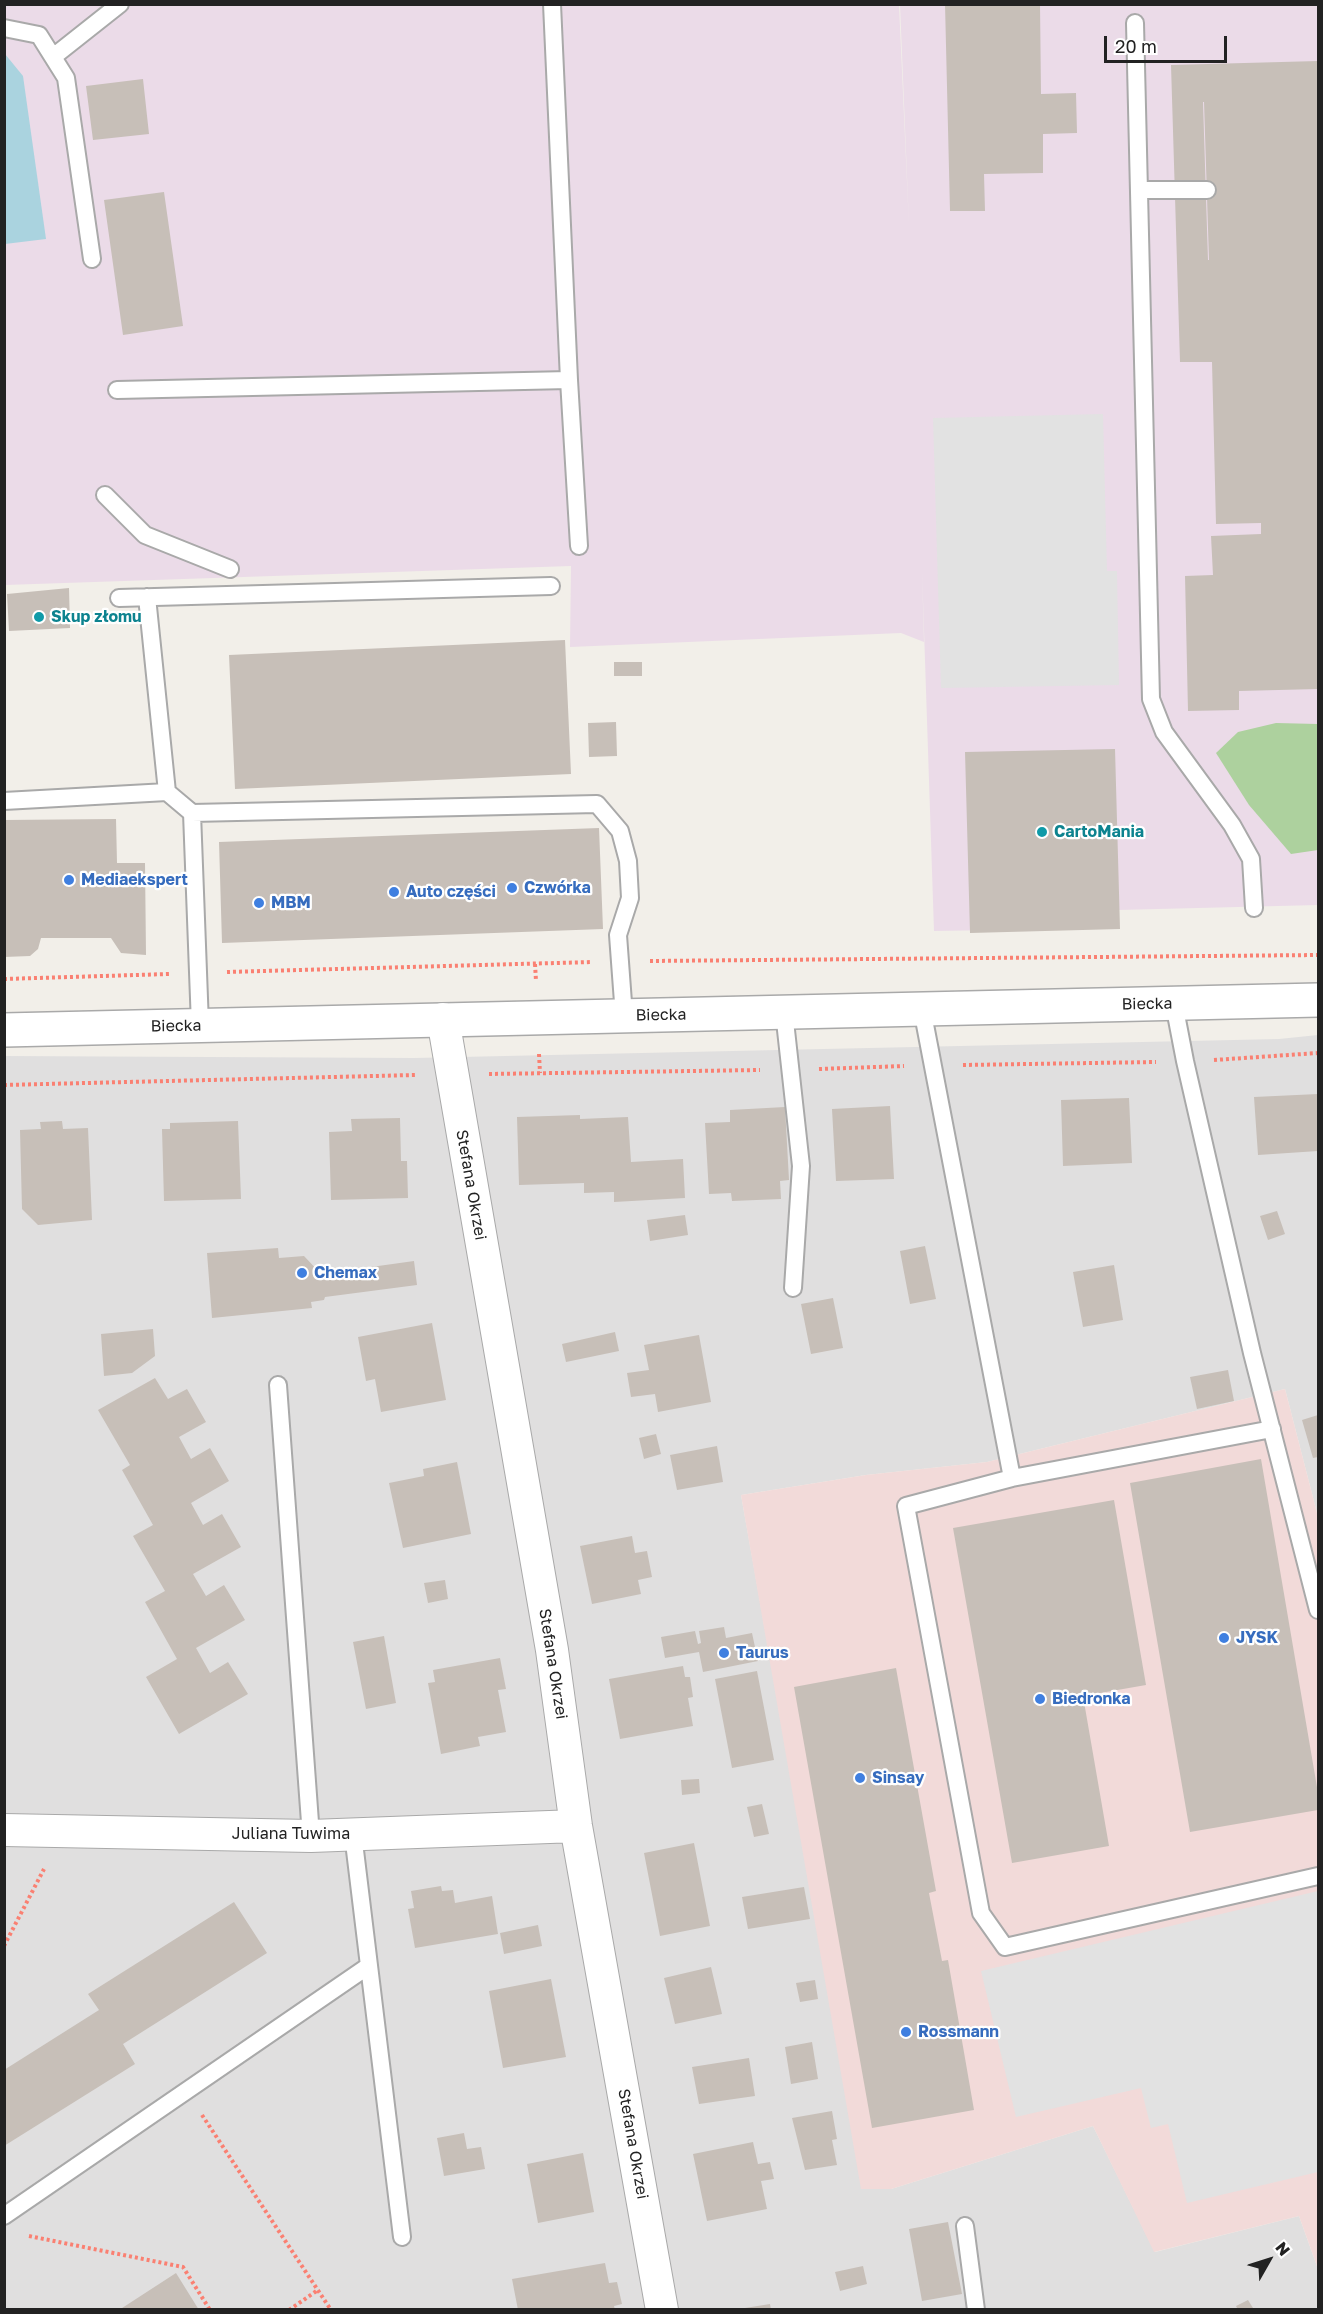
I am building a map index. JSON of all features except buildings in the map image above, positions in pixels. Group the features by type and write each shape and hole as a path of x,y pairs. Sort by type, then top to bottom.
{"street":[{"name":"Biecka","path":"4,1030 1318,1000"},
{"name":"Stefana Okrzei","path":"442,1019 552,1650 576,1826 663,2310"},
{"name":"Juliana Tuwima","path":"4,1830 311,1836 576,1826"}],"lane":[{"path":"53,57 120,4"},
{"path":"552,4 579,546"},
{"path":"1135,23 1152,699 1164,732 1232,825 1251,859 1254,908"},
{"path":"4,28 39,35 66,78 92,259"},
{"path":"1139,190 1207,190"},
{"path":"117,390 569,380"},
{"path":"105,495 145,535 230,569"},
{"path":"119,598 551,586"},
{"path":"147,597 167,792"},
{"path":"4,801 167,792 192,813 597,804 620,831 628,861 630,898 618,935 624,1016"},
{"path":"192,813 200,1025"},
{"path":"1174,1004 1185,1061 1272,1428 1318,1610"},
{"path":"922,1009 1012,1478"},
{"path":"784,1012 801,1166 793,1288"},
{"path":"278,1385 311,1836"},
{"path":"1272,1428 1012,1478 906,1506 981,1913 1005,1947 1318,1876"},
{"path":"353,1834 367,1967 402,2237"},
{"path":"4,2216 367,1967"},
{"path":"965,2226 976,2310"}],"path":[{"path":"4,979 620,961 1318,955"},
{"path":"4,1085 540,1073"},
{"path":"4,1946 64,1831"},
{"path":"186,2092 332,2310"},
{"path":"27,2235 183,2267 210,2310"},
{"path":"289,2310 318,2290"}],"shaded area":[{"path":"4,5 899,5 909,226 900,5 1318,5 1318,905 1118,910 1119,928 934,931 922,570 924,642 901,633 570,647 571,566 5,585"},
{"path":"1103,414 1107,571 1117,571 1119,685 941,688 933,418"},
{"path":"1318,1035 1318,1517 1285,1389 987,1462 866,1475 741,1495 818,1927 891,2189 1093,2126 1155,2252 1299,2216 1318,2269 1318,2309 5,2310 5,1056 414,1058 1279,1039"},
{"path":"1285,1389 1318,1517 1318,2269 1299,2216 1154,2252 1093,2126 891,2189 861,2189 741,1495 866,1475 987,1462"},
{"path":"1318,1891 1318,2172 1187,2203 1168,2124 1151,2128 1141,2088 1016,2117 981,1971"}],"green space":[{"path":"1276,723 1318,724 1318,850 1291,854 1249,805 1216,753 1238,732"}],"water":[{"path":"5,54 23,76 46,239 5,244"}],"place":[{"name":"Skup złomu","path":"39,617"},
{"name":"CartoMania","path":"1042,832"},
{"name":"Mediaekspert","path":"69,880"},
{"name":"Czwórka","path":"512,888"},
{"name":"Auto części","path":"394,892"},
{"name":"MBM","path":"259,903"},
{"name":"Chemax","path":"302,1273"},
{"name":"JYSK","path":"1224,1638"},
{"name":"Taurus","path":"724,1653"},
{"name":"Biedronka","path":"1040,1699"},
{"name":"Sinsay","path":"860,1778"},
{"name":"Rossmann","path":"906,2032"}]}
